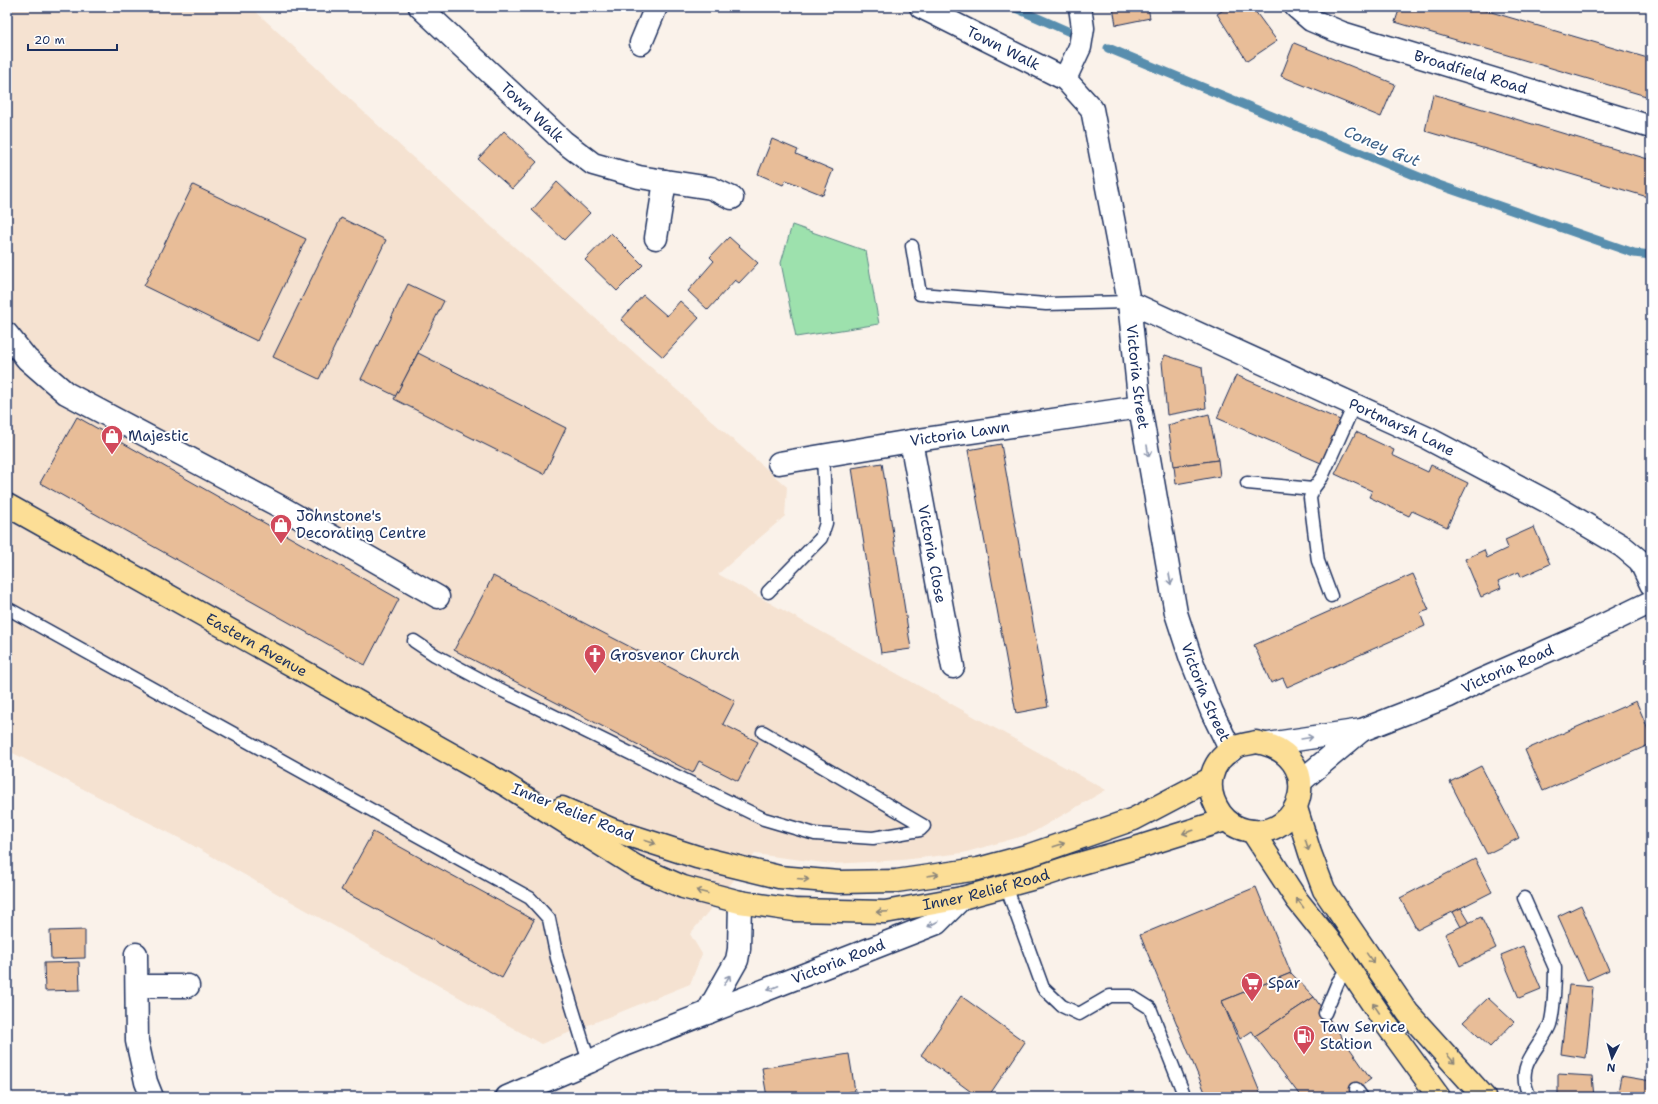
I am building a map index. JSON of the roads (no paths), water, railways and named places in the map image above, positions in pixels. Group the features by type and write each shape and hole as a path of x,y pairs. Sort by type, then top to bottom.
{"main road":[{"name":"Eastern Avenue","path":"7,506 506,785"},
{"path":"1256,742 1268,744 1279,749 1289,757 1296,768 1300,782 1300,794 1296,808 1287,819 1272,829 1252,831 1238,828 1225,820 1215,806 1210,779 1224,755 1231,751 1236,747 1256,742"},
{"name":"Inner Relief Road","path":"506,785 613,830 697,857 779,877 839,882 896,881 978,869 1030,855 1134,819 1210,779"},
{"name":"Inner Relief Road","path":"506,785 635,866 683,887 740,902 794,910 885,912 962,898 1038,877 1225,820"},
{"path":"1296,808 1310,853 1324,890 1408,1013 1484,1097"},
{"path":"1252,831 1297,900 1333,945 1386,1024 1404,1046 1439,1097"},
{"path":"740,902 779,877"}],"street":[{"name":"Town Walk","path":"420,7 564,142 593,164 639,177 711,188 732,198"},
{"path":"641,43 656,7"},
{"name":"Town Walk","path":"921,7 1065,80"},
{"path":"1065,80 1080,47 1083,28 1080,7"},
{"name":"Broadfield Road","path":"1296,7 1311,20 1342,33 1651,127"},
{"name":"Victoria Street","path":"1065,80 1092,109 1128,302 1140,406 1176,613 1191,659 1212,712 1231,751"},
{"path":"656,238 665,181"},
{"name":"Portmarsh Lane","path":"1128,302 1427,438 1548,502 1622,546 1640,561 1651,584"},
{"path":"7,334 27,359 66,393 279,506 438,597"},
{"name":"Victoria Lawn","path":"779,463 1140,406"},
{"name":"Victoria Close","path":"911,441 953,667"},
{"name":"Victoria Road","path":"1268,744 1362,730 1449,696 1479,681 1578,638 1651,602"},
{"name":"Victoria Road","path":"1300,782 1362,730"},
{"name":"Victoria Road","path":"507,1097 589,1062 622,1046 742,1001 937,923 962,898"},
{"path":"707,1013 737,960 740,949 740,902"},
{"path":"136,954 137,1041 146,1082 152,1097"},
{"path":"136,986 188,986"}],"lane":[{"path":"912,246 920,294 1046,304 1128,302"},
{"path":"1332,596 1318,561 1310,498 1322,477 1354,405"},
{"path":"768,592 821,538 826,523 823,456"},
{"path":"1247,483 1314,489"},
{"path":"7,608 530,898 549,919 557,958 589,1062"},
{"path":"414,641 435,655 490,685 764,820 815,834 874,838 920,830 924,826 763,732"},
{"path":"1006,886 1043,988 1062,1006 1079,1014 1110,996 1131,996 1150,1008 1184,1097"},
{"path":"1524,898 1555,968 1550,1026 1528,1059 1525,1069 1527,1090 1530,1097"},
{"path":"1325,1013 1338,982 1348,967"}],"waterway":[{"name":"Coney Gut","path":"1013,7 1072,33"},
{"name":"Coney Gut","path":"1108,48 1436,184 1634,253 1651,255"}],"place":[{"name":"Majestic","path":"112,456"},
{"name":"Johnstone's Decorating Centre","path":"281,544"},
{"name":"Grosvenor Church","path":"595,674"},
{"name":"Spar","path":"1252,1002"},
{"name":"Taw Service Station","path":"1304,1056"}]}
